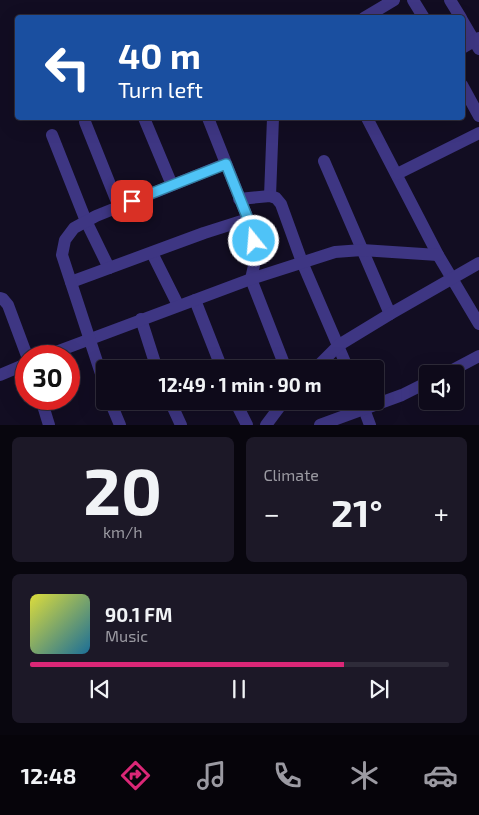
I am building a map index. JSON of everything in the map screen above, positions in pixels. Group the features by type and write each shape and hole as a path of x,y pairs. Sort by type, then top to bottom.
{"street":[{"path":"369,15 394,0"},
{"path":"413,0 422,15"},
{"path":"450,0 459,15"},
{"path":"465,24 478,43 465,47"},
{"path":"465,90 479,116"},
{"path":"145,120 172,185"},
{"path":"209,120 248,219 254,241 255,261 251,279 282,360"},
{"path":"270,196 274,120"},
{"path":"368,120 398,174 438,255 479,324"},
{"path":"85,122 119,206"},
{"path":"398,174 479,133"},
{"path":"52,135 86,221 108,268"},
{"path":"324,161 390,314"},
{"path":"96,361 62,255 65,240 74,228 86,221 226,164"},
{"path":"239,199 270,196 276,198 281,204 302,262 345,360"},
{"path":"71,282 204,233 248,219"},
{"path":"73,345 251,279 335,252 362,250 438,255"},
{"path":"152,253 178,306"},
{"path":"324,360 339,345 451,277 479,263"},
{"path":"0,298 8,305 23,345"},
{"path":"195,300 218,360"},
{"path":"141,319 154,360"},
{"path":"462,365 479,356"},
{"path":"0,375 15,369"},
{"path":"384,400 402,395 419,386"},
{"path":"44,410 49,425"},
{"path":"114,410 120,425"},
{"path":"174,410 181,425"},
{"path":"240,410 247,425"},
{"path":"266,425 277,410"},
{"path":"320,425 352,410"},
{"path":"364,410 370,425"}],"route":[{"path":"132,201 226,164 248,219 254,241"}]}
